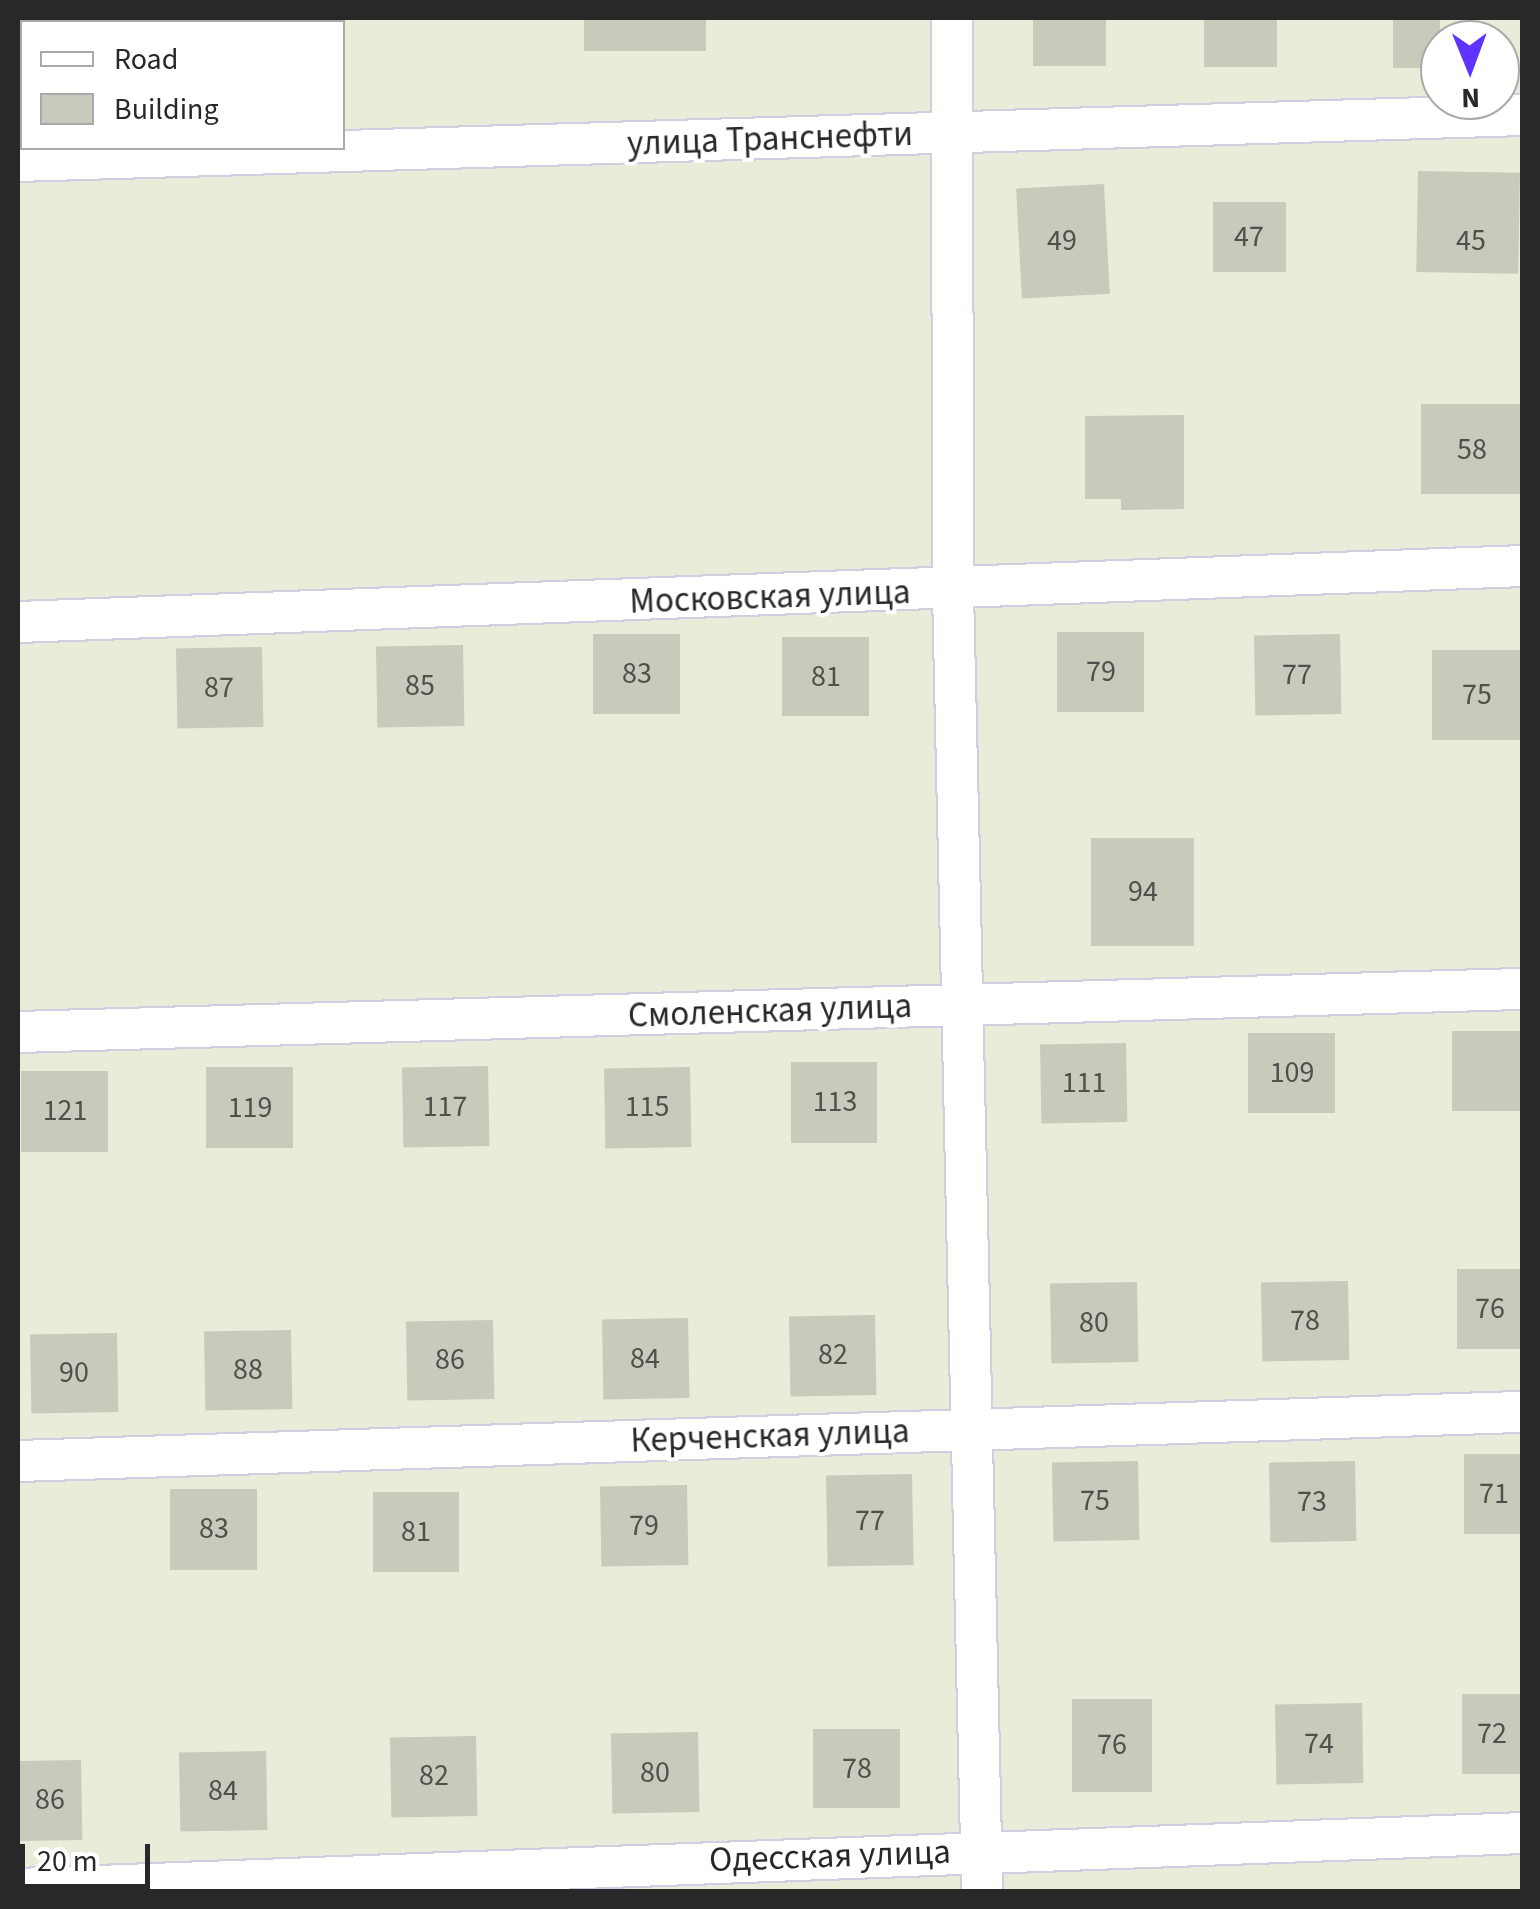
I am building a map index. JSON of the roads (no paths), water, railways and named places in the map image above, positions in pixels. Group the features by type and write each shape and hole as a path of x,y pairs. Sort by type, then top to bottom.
{"street":[{"path":"952,18 958,133 954,591 982,1892"},
{"name":"улица Транснефти","path":"18,162 1522,115"},
{"name":"Московская улица","path":"18,622 954,591 1522,566"},
{"name":"Смоленская улица","path":"18,1032 1522,989"},
{"name":"Керченская улица","path":"18,1461 1522,1412"},
{"name":"Одесская улица","path":"18,1889 980,1850 1522,1834"}]}
